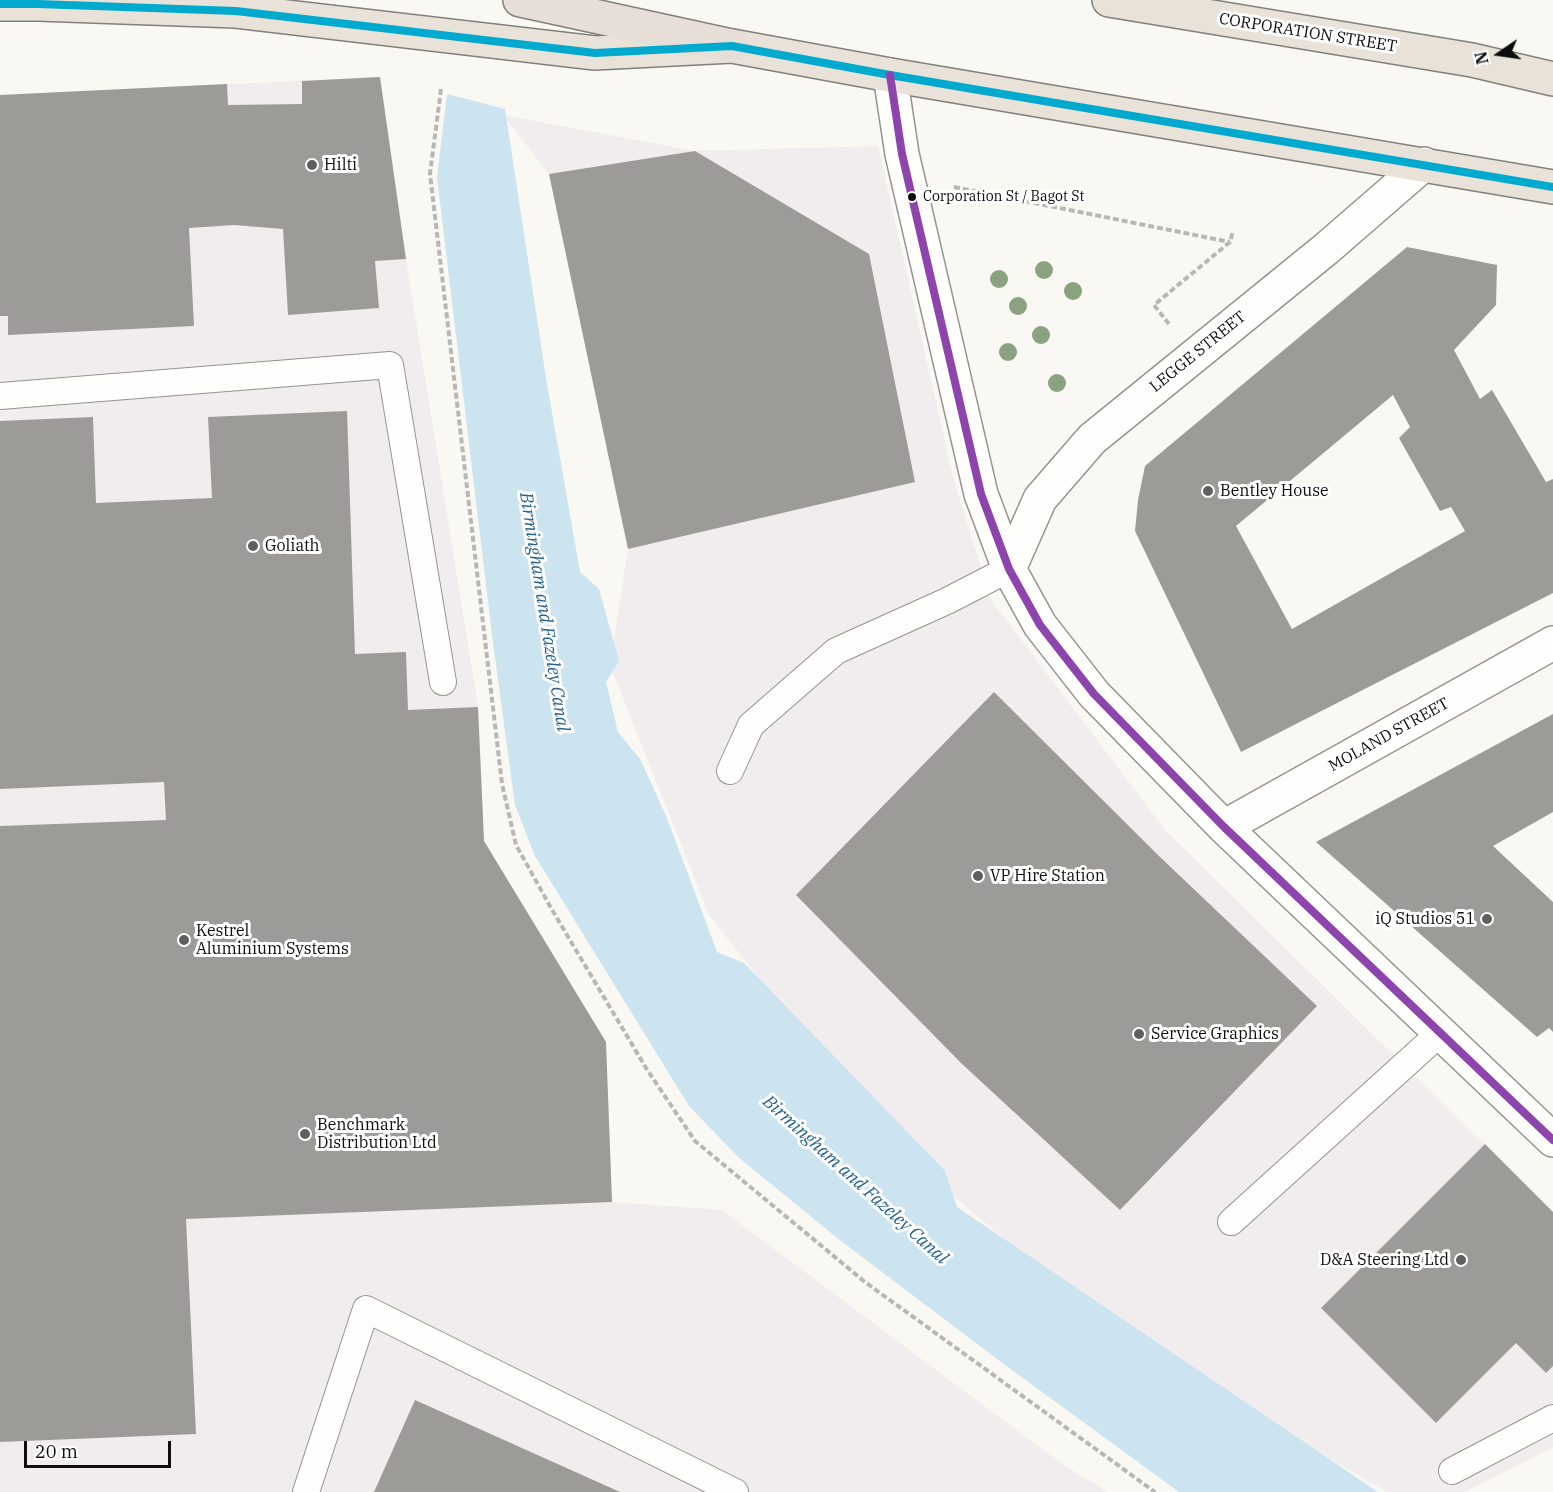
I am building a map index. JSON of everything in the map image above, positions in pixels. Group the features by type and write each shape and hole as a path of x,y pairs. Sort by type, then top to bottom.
{"highway":[{"path":"520,0 732,46 890,75 1553,187"},
{"name":"CORPORATION STREET","path":"1109,0 1472,60"},
{"path":"0,4 236,11 595,53 732,46"},
{"path":"1472,60 1553,67"},
{"path":"1472,60 1553,79"}],"street":[{"path":"890,75 898,132 910,189 981,494 1009,569 1040,625 1095,694 1224,827 1553,1140"},
{"name":"LEGGE STREET","path":"1009,569 1040,499 1092,439 1326,249 1424,164"},
{"name":"MOLAND STREET","path":"1224,827 1553,643"}],"lane":[{"path":"0,396 390,365 443,682"},
{"path":"730,771 751,726 836,651 947,601 1009,569"},
{"path":"1231,1222 1440,1033"},
{"path":"306,1492 366,1309 735,1492"},
{"path":"1452,1471 1553,1418"}],"path":[{"path":"441,89 430,174 501,772 516,845 645,1068 695,1141 865,1282 1155,1492"},
{"path":"910,189 951,187 1230,242"},
{"path":"1154,305 1230,242 1233,231"}],"shaded area":[{"path":"380,77 406,259 478,707 484,841 606,1042 612,1202 722,1210 1062,1464 1108,1492 0,1492 0,95"},
{"path":"503,115 695,151 878,146 953,477 991,600 1166,831 1553,1212 1553,1447 1465,1492 1388,1492 1103,1322 885,1138 709,915 610,665 628,549 549,174"}],"water":[{"name":"Birmingham and Fazeley Canal","path":"447,94 505,109 546,378 580,572 599,589 619,661 606,682 618,732 640,759 667,818 717,952 744,963 945,1171 957,1207 1378,1492 1179,1492 841,1241 738,1157 689,1106 535,856 515,805 493,643 437,177"}],"building":[{"path":"380,77 406,259 375,261 379,308 288,315 283,229 234,225 189,228 194,326 8,335 8,316 0,316 0,95 227,84 228,105 302,104 302,81"},
{"path":"695,151 869,254 915,482 628,549 549,174"},
{"name":"Bentley House","path":"1407,247 1497,265 1496,305 1454,350 1480,399 1492,390 1546,482 1553,479 1553,593 1241,752 1135,531 1145,466","holes":["1393,395 1410,427 1399,438 1440,511 1451,507 1465,531 1292,629 1236,526"]},
{"path":"347,411 355,654 406,652 408,710 478,707 484,841 606,1042 612,1202 186,1219 196,1434 0,1442 0,826 166,820 164,782 0,789 0,421 93,417 96,503 212,498 208,417"},
{"path":"994,692 1160,857 1317,1006 1120,1210 961,1063 796,895"},
{"path":"1553,714 1553,812 1493,846 1553,902 1553,1032 1549,1028 1537,1037 1316,842"},
{"name":"D&A Steering Ltd","path":"1485,1144 1553,1212 1553,1366 1546,1373 1516,1343 1436,1423 1321,1308"},
{"path":"415,1400 620,1492 374,1492"}],"transit line":[{"path":"0,4 236,11 595,53 732,46 890,75 1553,187"},
{"path":"890,75 902,154 981,494 1009,569 1040,625 1094,694 1224,827 1553,1140"}],"place":[{"name":"Hilti","path":"312,165"},
{"name":"Corporation St / Bagot St","path":"912,197"},
{"name":"Bentley House","path":"1208,491"},
{"name":"Goliath","path":"253,546"},
{"name":"VP Hire Station","path":"978,876"},
{"name":"iQ Studios 51","path":"1487,919"},
{"name":"Kestrel Aluminium Systems","path":"184,940"},
{"name":"Service Graphics","path":"1139,1034"},
{"name":"Benchmark Distribution Ltd","path":"305,1134"},
{"name":"D&A Steering Ltd","path":"1461,1260"}]}
